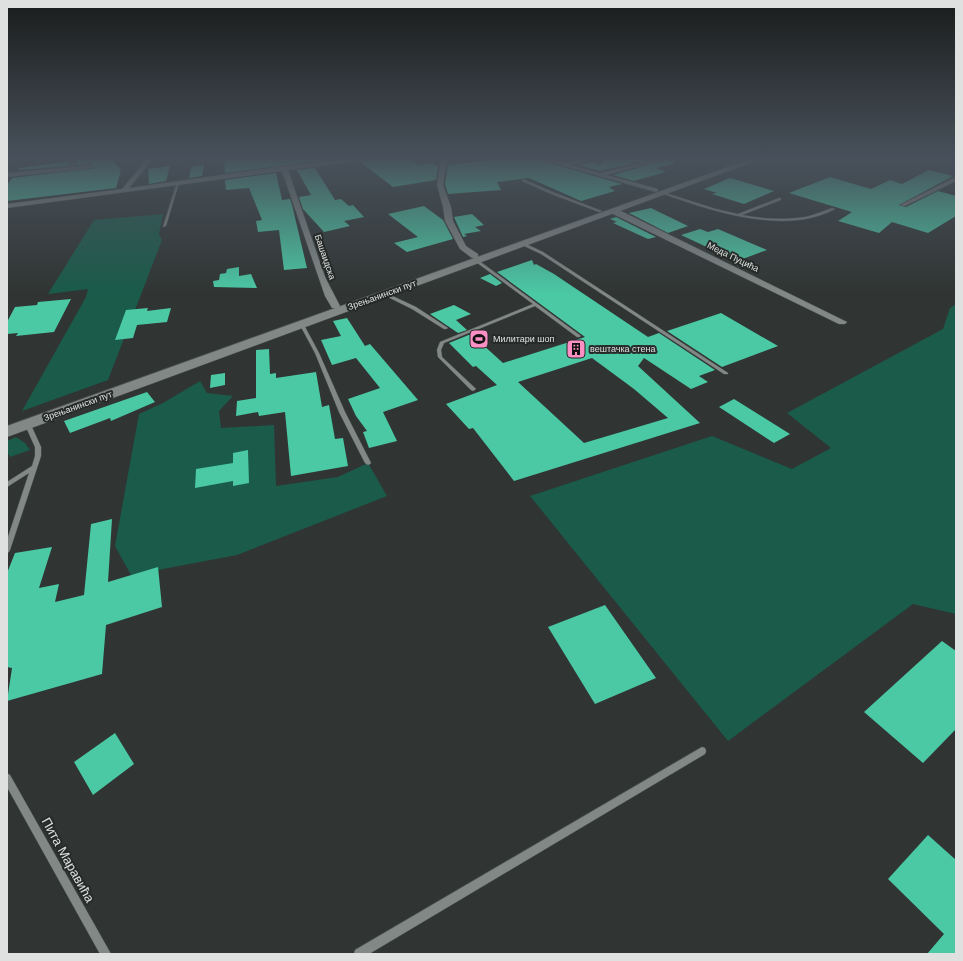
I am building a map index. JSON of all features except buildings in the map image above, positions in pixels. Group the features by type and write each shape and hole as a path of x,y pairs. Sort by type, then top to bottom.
{"main road":[{"name":"Зрењанински пут","path":"7,432 386,294 476,258 623,204"},
{"name":"Зрењанински пут","path":"7,424 335,306 476,258 523,244 631,204"}],"street":[{"path":"7,206 23,204"},
{"name":"Башаидска","path":"296,204 321,277 335,306"},
{"path":"446,204 449,221 462,247 476,258"},
{"name":"Меда Пуцића","path":"614,211 842,322"}],"lane":[{"path":"164,226 171,204"},
{"path":"584,204 600,211"},
{"path":"699,204 738,216 794,219 806,218 833,209"},
{"path":"738,216 768,204"},
{"path":"523,244 542,253 726,373"},
{"path":"476,258 579,336"},
{"path":"386,294 414,308 446,328"},
{"path":"473,389 440,357 439,350 442,342 536,304"},
{"path":"302,325 317,353 342,412 368,463"},
{"path":"7,550 38,456 38,447 28,425"},
{"path":"7,485 33,468"},
{"path":"359,954 702,751"},
{"name":"Пита Маравића","path":"7,778 106,954"}],"green space":[{"path":"163,214 159,234 162,240 108,380 22,411 86,297 88,289 48,294 94,220"},
{"path":"956,304 956,614 913,604 728,741 530,496 712,436 792,469 831,448 787,413 943,329 950,308"},
{"path":"200,381 207,393 233,396 219,411 221,428 274,425 276,486 338,477 368,463 387,496 237,555 131,575 115,546 139,414 163,403"},
{"path":"16,437 25,443 30,450 10,457 7,451 7,441"}],"place":[{"name":"Милитари шоп","path":"479,339"},
{"name":"вештачка стена","path":"576,349"}]}
